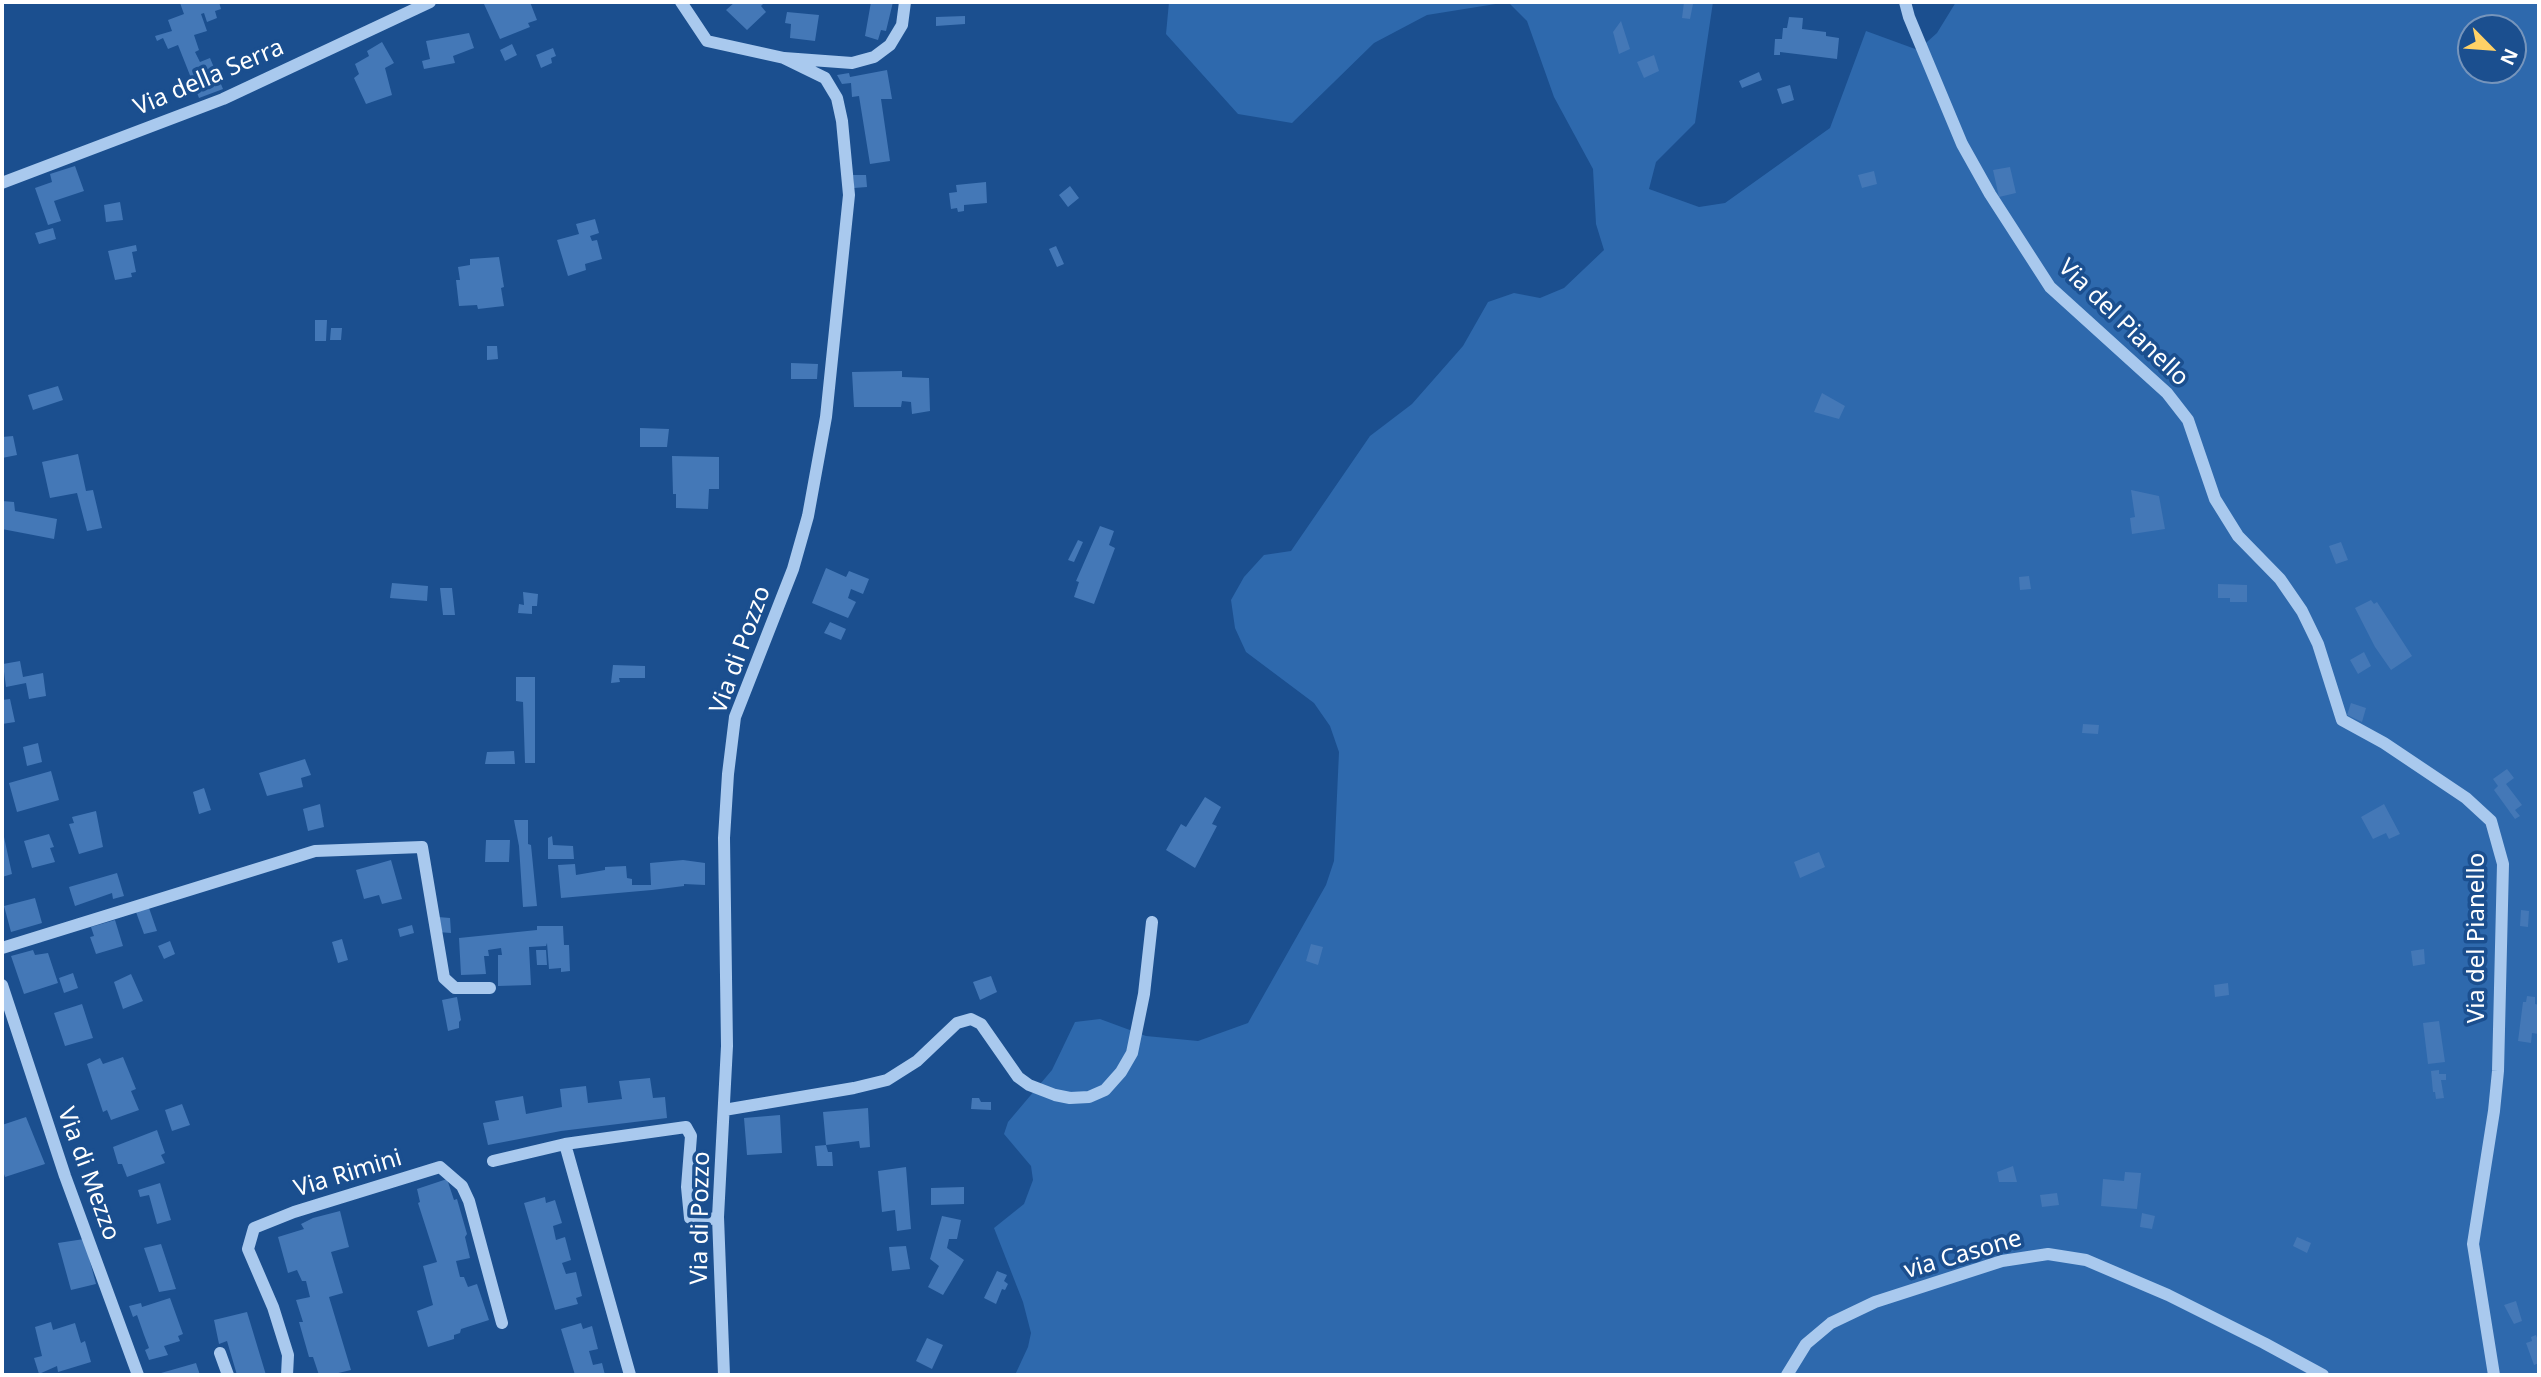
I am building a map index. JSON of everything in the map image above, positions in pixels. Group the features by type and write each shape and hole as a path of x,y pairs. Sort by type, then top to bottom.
{"street":[{"name":"Via della Serra","path":"2,183 223,99 429,2"},
{"path":"681,2 707,41 784,58 852,63 874,57 890,45 902,25 905,2"},
{"name":"Via del Pianello","path":"1905,2 1962,144 1990,194 2050,287 2167,393 2189,420 2216,499 2238,536 2280,579 2302,611 2318,644 2342,720 2384,743 2466,798 2491,821 2503,864 2498,1071 2473,1244 2494,1375"},
{"name":"Via di Pozzo","path":"724,1375 718,1217 727,1046 724,838 728,774 735,717 793,569 808,516 826,417 849,195 837,97 825,78 784,58"},
{"path":"2,948 315,852 422,847 444,978 454,988 490,988"},
{"path":"724,1110 887,1080 917,1061 957,1023 971,1019 981,1024 1018,1077 1029,1085 1070,1098 1089,1097 1105,1090 1121,1072 1132,1053 1144,994 1152,922"},
{"name":"Via di Mezzo","path":"2,985 65,1176 138,1375"},
{"path":"493,1161 565,1144 686,1128 691,1136 687,1186 690,1218 703,1221 718,1217"},
{"path":"565,1144 630,1375"},
{"name":"Via Rimini","path":"287,1375 288,1355 273,1307 248,1249 254,1228 294,1212 440,1167 462,1186 468,1201 502,1323"},
{"name":"via Casone","path":"1787,1375 1806,1344 1831,1323 1875,1302 2002,1261 2048,1254 2086,1260 2168,1295 2323,1375"},
{"path":"220,1353 228,1375"}],"shaded area":[{"path":"1169,2 1508,2 1427,15 1374,43 1292,123 1238,114 1166,34"},
{"path":"1508,2 1713,2 1695,123 1656,162 1649,189 1699,207 1725,203 1830,128 1866,31 1918,50 1937,33 1956,2 2539,2 2539,1375 1015,1375 1028,1347 1031,1333 1023,1302 994,1228 1024,1204 1033,1180 1031,1166 1004,1134 1008,1122 1052,1070 1075,1022 1100,1019 1146,1036 1198,1041 1248,1023 1326,885 1334,861 1339,752 1330,726 1314,703 1246,652 1235,628 1231,600 1244,577 1264,555 1291,551 1370,436 1412,404 1463,346 1488,302 1514,293 1540,298 1564,288 1604,250 1596,224 1593,169 1554,97 1527,21"}],"building":[{"path":"219,2 221,9 215,11 217,18 207,22 204,13 201,14 207,31 194,35 199,50 195,52 200,62 210,58 223,89 199,98 178,45 168,49 163,38 157,41 155,36 172,31 168,20 184,14 180,3"},
{"path":"530,2 537,20 528,23 530,27 500,39 484,4"},
{"path":"735,2 765,2 761,6 766,12 747,30 726,10"},
{"path":"871,2 893,2 886,31 881,30 878,40 865,36"},
{"path":"1684,2 1693,4 1690,19 1682,18"},
{"path":"787,12 819,15 815,41 790,38 791,24 785,23"},
{"path":"965,16 965,24 936,26 936,17"},
{"path":"1789,17 1803,18 1802,29 1826,32 1826,36 1839,38 1837,59 1780,52 1780,55 1774,55 1775,39 1782,39 1783,28 1787,28"},
{"path":"1621,21 1630,49 1619,54 1613,32"},
{"path":"469,33 474,48 453,56 455,63 424,69 422,61 430,59 426,41"},
{"path":"382,42 394,63 385,68 392,95 366,104 354,78 359,74 355,64 369,56 367,51"},
{"path":"512,44 517,55 505,61 500,50"},
{"path":"553,48 556,56 551,58 552,63 541,68 536,55"},
{"path":"1654,55 1659,71 1644,78 1637,62"},
{"path":"887,70 892,99 881,99 890,161 870,164 859,96 852,97 851,83 842,84 837,75 849,73 850,77"},
{"path":"1759,72 1762,80 1742,88 1739,81"},
{"path":"1790,85 1794,100 1782,104 1777,89"},
{"path":"75,166 84,191 54,201 61,221 48,225 35,188 52,182 50,174"},
{"path":"2010,167 2016,193 1999,197 1993,170"},
{"path":"1874,171 1877,184 1862,188 1858,175"},
{"path":"853,175 866,175 867,187 854,188"},
{"path":"986,182 987,203 964,205 964,211 958,212 957,208 951,209 949,193 957,192 956,185"},
{"path":"1070,186 1079,198 1068,207 1059,195"},
{"path":"120,202 123,220 106,222 104,205"},
{"path":"595,219 599,233 590,236 592,241 597,240 602,259 585,264 586,270 568,276 557,240 579,234 576,224"},
{"path":"53,228 56,239 39,244 35,233"},
{"path":"136,245 137,251 132,252 136,272 131,273 132,277 115,280 108,251"},
{"path":"1056,246 1064,264 1057,267 1049,249"},
{"path":"499,257 504,306 478,309 477,305 459,306 456,280 460,280 458,267 470,265 470,259"},
{"path":"2075,265 2080,286 2072,288 2068,266"},
{"path":"315,320 327,320 326,341 315,341"},
{"path":"331,328 342,328 341,340 330,340"},
{"path":"487,346 497,346 498,359 487,360"},
{"path":"791,363 818,364 817,379 791,379"},
{"path":"902,371 902,377 929,378 930,411 912,414 911,402 902,401 901,407 854,407 852,372"},
{"path":"58,386 63,400 33,410 28,395"},
{"path":"1822,393 1845,406 1839,419 1814,412"},
{"path":"640,428 669,429 667,447 640,447"},
{"path":"13,436 17,455 2,458 2,437"},
{"path":"78,454 86,491 93,490 102,528 87,531 77,493 50,498 42,462"},
{"path":"672,456 719,457 719,489 709,489 708,509 676,508"},
{"path":"2131,490 2159,496 2165,529 2132,534 2130,518 2135,517"},
{"path":"2,501 14,502 15,511 57,519 54,539 2,529"},
{"path":"1100,526 1114,531 1109,545 1115,548 1094,604 1074,597 1079,582 1076,581"},
{"path":"1078,540 1083,542 1074,562 1068,560"},
{"path":"2341,542 2348,560 2336,564 2329,546"},
{"path":"826,568 846,577 849,571 869,579 863,594 851,589 848,598 856,602 848,618 812,603"},
{"path":"2029,576 2031,589 2020,590 2019,577"},
{"path":"392,583 428,586 427,601 390,598"},
{"path":"2218,584 2247,585 2247,602 2230,602 2230,598 2218,598"},
{"path":"440,588 452,588 455,615 443,615"},
{"path":"523,592 538,594 537,606 532,606 532,614 518,613 519,604 524,605"},
{"path":"2371,600 2374,604 2377,602 2412,656 2391,670 2375,647 2355,608"},
{"path":"830,622 846,629 841,640 824,633"},
{"path":"2364,652 2371,666 2358,674 2350,660"},
{"path":"20,661 23,677 43,673 46,696 29,699 26,683 6,687 3,664"},
{"path":"613,665 645,666 645,678 619,678 620,682 611,683"},
{"path":"516,677 535,677 535,763 525,763 523,702 516,701"},
{"path":"10,699 15,722 2,724 2,700"},
{"path":"2351,703 2366,708 2362,722 2347,715"},
{"path":"2083,724 2099,725 2098,734 2082,733"},
{"path":"38,743 42,762 27,766 23,747"},
{"path":"514,751 515,764 485,764 487,752"},
{"path":"305,759 311,775 301,778 303,787 267,796 259,773"},
{"path":"2507,769 2514,778 2506,784 2522,805 2515,810 2520,816 2515,819 2494,790 2498,786 2493,779"},
{"path":"51,771 59,800 17,812 9,783"},
{"path":"204,788 211,810 199,814 193,792"},
{"path":"1205,797 1221,807 1212,824 1217,826 1195,868 1166,850 1181,824 1186,827"},
{"path":"320,804 324,827 308,831 303,809"},
{"path":"2384,804 2400,834 2389,839 2386,833 2373,839 2361,817"},
{"path":"96,811 103,847 79,854 69,824 74,823 72,817"},
{"path":"514,820 528,820 528,844 531,845 537,906 523,907 519,846"},
{"path":"49,834 54,847 50,848 55,862 32,868 24,841"},
{"path":"552,836 553,845 573,846 574,859 548,859 548,838"},
{"path":"4,837 12,874 2,877 2,838"},
{"path":"486,840 510,840 509,862 485,862"},
{"path":"1819,852 1825,867 1800,878 1794,862"},
{"path":"391,860 402,899 382,904 379,895 364,899 356,870"},
{"path":"683,860 705,863 705,885 684,884 652,890 561,898 558,865 575,864 576,875 605,870 605,867 626,866 627,878 632,879 632,885 651,885 650,863"},
{"path":"117,873 124,896 113,899 112,893 75,906 69,887"},
{"path":"35,898 42,923 11,932 4,906"},
{"path":"149,908 157,931 144,934 136,912"},
{"path":"2521,910 2529,911 2528,927 2520,926"},
{"path":"438,917 450,918 451,933 438,932"},
{"path":"115,920 123,946 96,954 90,937 94,936 91,927"},
{"path":"412,925 414,933 400,937 398,929"},
{"path":"537,926 563,926 564,945 569,945 570,971 561,972 561,968 549,969 547,943 546,946 529,947 531,985 498,986 498,955 502,955 501,948 488,950 489,956 484,956 486,974 461,975 459,938 537,930"},
{"path":"342,939 348,960 338,963 332,942"},
{"path":"170,941 175,954 164,959 158,946"},
{"path":"1311,944 1323,947 1318,965 1306,961"},
{"path":"2424,949 2425,964 2413,966 2411,951"},
{"path":"33,950 35,955 48,953 58,983 24,994 11,956"},
{"path":"536,950 546,950 547,965 537,965"},
{"path":"73,973 78,988 64,993 59,978"},
{"path":"131,974 143,1001 123,1009 114,982"},
{"path":"991,976 997,992 980,1000 973,982"},
{"path":"2228,983 2229,995 2215,997 2214,985"},
{"path":"2527,996 2535,997 2535,1004 2539,1005 2539,1034 2532,1033 2531,1043 2518,1041 2523,1002 2526,1002"},
{"path":"457,997 461,1020 459,1028 448,1031 442,1000"},
{"path":"82,1004 93,1038 65,1046 54,1013"},
{"path":"2439,1021 2445,1062 2428,1064 2423,1023"},
{"path":"123,1057 136,1089 131,1091 139,1110 111,1120 107,1110 103,1112 87,1064 100,1058 103,1064"},
{"path":"2439,1070 2439,1074 2446,1074 2446,1080 2441,1080 2444,1098 2436,1099 2431,1071"},
{"path":"650,1078 653,1098 665,1097 667,1118 561,1131 488,1145 483,1123 499,1120 495,1101 523,1096 526,1114 562,1107 560,1089 586,1086 588,1103 622,1099 619,1081"},
{"path":"972,1098 991,1102 991,1110 971,1109"},
{"path":"182,1104 190,1125 172,1131 165,1110"},
{"path":"868,1108 870,1147 860,1148 859,1141 826,1145 823,1112"},
{"path":"780,1115 782,1153 747,1155 744,1118"},
{"path":"26,1117 45,1164 5,1177 2,1168 2,1125"},
{"path":"157,1130 165,1153 161,1155 165,1163 127,1177 122,1164 118,1164 113,1147"},
{"path":"826,1145 828,1152 832,1152 833,1166 817,1166 815,1146"},
{"path":"2013,1166 2017,1182 1999,1182 1997,1172"},
{"path":"906,1167 911,1229 897,1231 895,1210 882,1212 878,1171"},
{"path":"2125,1172 2141,1173 2137,1209 2101,1206 2103,1179 2124,1181"},
{"path":"447,1179 454,1200 457,1199 467,1234 465,1237 470,1258 456,1261 460,1277 464,1277 468,1287 477,1284 489,1320 461,1329 460,1333 454,1335 454,1339 428,1347 417,1311 433,1305 423,1266 437,1262 418,1203 417,1189"},
{"path":"160,1183 171,1220 157,1224 149,1195 140,1197 138,1190"},
{"path":"964,1187 964,1204 931,1205 931,1188"},
{"path":"2057,1193 2059,1205 2042,1207 2040,1195"},
{"path":"545,1197 546,1203 555,1200 562,1223 553,1226 556,1240 565,1237 571,1260 562,1263 566,1274 576,1272 582,1296 576,1298 578,1304 555,1310 524,1203"},
{"path":"340,1211 349,1247 331,1252 343,1293 329,1297 351,1370 319,1375 313,1357 309,1357 299,1322 303,1322 296,1300 310,1297 306,1281 302,1281 297,1270 288,1273 278,1237 304,1229 301,1224 313,1218"},
{"path":"2142,1213 2155,1216 2152,1229 2140,1227"},
{"path":"942,1216 961,1220 957,1239 949,1239 947,1248 964,1260 943,1295 928,1287 939,1266 930,1259"},
{"path":"2297,1237 2311,1243 2307,1253 2293,1246"},
{"path":"84,1239 96,1284 71,1290 58,1243"},
{"path":"161,1244 176,1289 159,1292 144,1248"},
{"path":"906,1246 910,1269 892,1271 889,1247"},
{"path":"997,1271 1007,1275 1004,1281 1008,1284 1005,1290 1002,1289 996,1304 984,1298"},
{"path":"170,1298 183,1334 178,1336 180,1341 164,1346 168,1355 149,1360 145,1350 149,1348 137,1315 133,1317 129,1306 141,1303 142,1307"},
{"path":"2516,1301 2522,1321 2514,1324 2504,1305"},
{"path":"247,1312 266,1375 237,1375 227,1341 219,1344 214,1320"},
{"path":"51,1322 53,1330 75,1323 81,1343 85,1341 91,1362 58,1372 57,1366 39,1374 34,1358 42,1356 35,1327"},
{"path":"581,1323 583,1329 592,1326 598,1349 589,1351 593,1365 602,1363 605,1375 575,1375 561,1329"},
{"path":"2536,1335 2539,1343 2539,1363 2534,1365 2526,1343 2532,1341 2531,1337"},
{"path":"927,1338 943,1345 932,1369 916,1361"},
{"path":"196,1363 200,1375 161,1373"}]}
